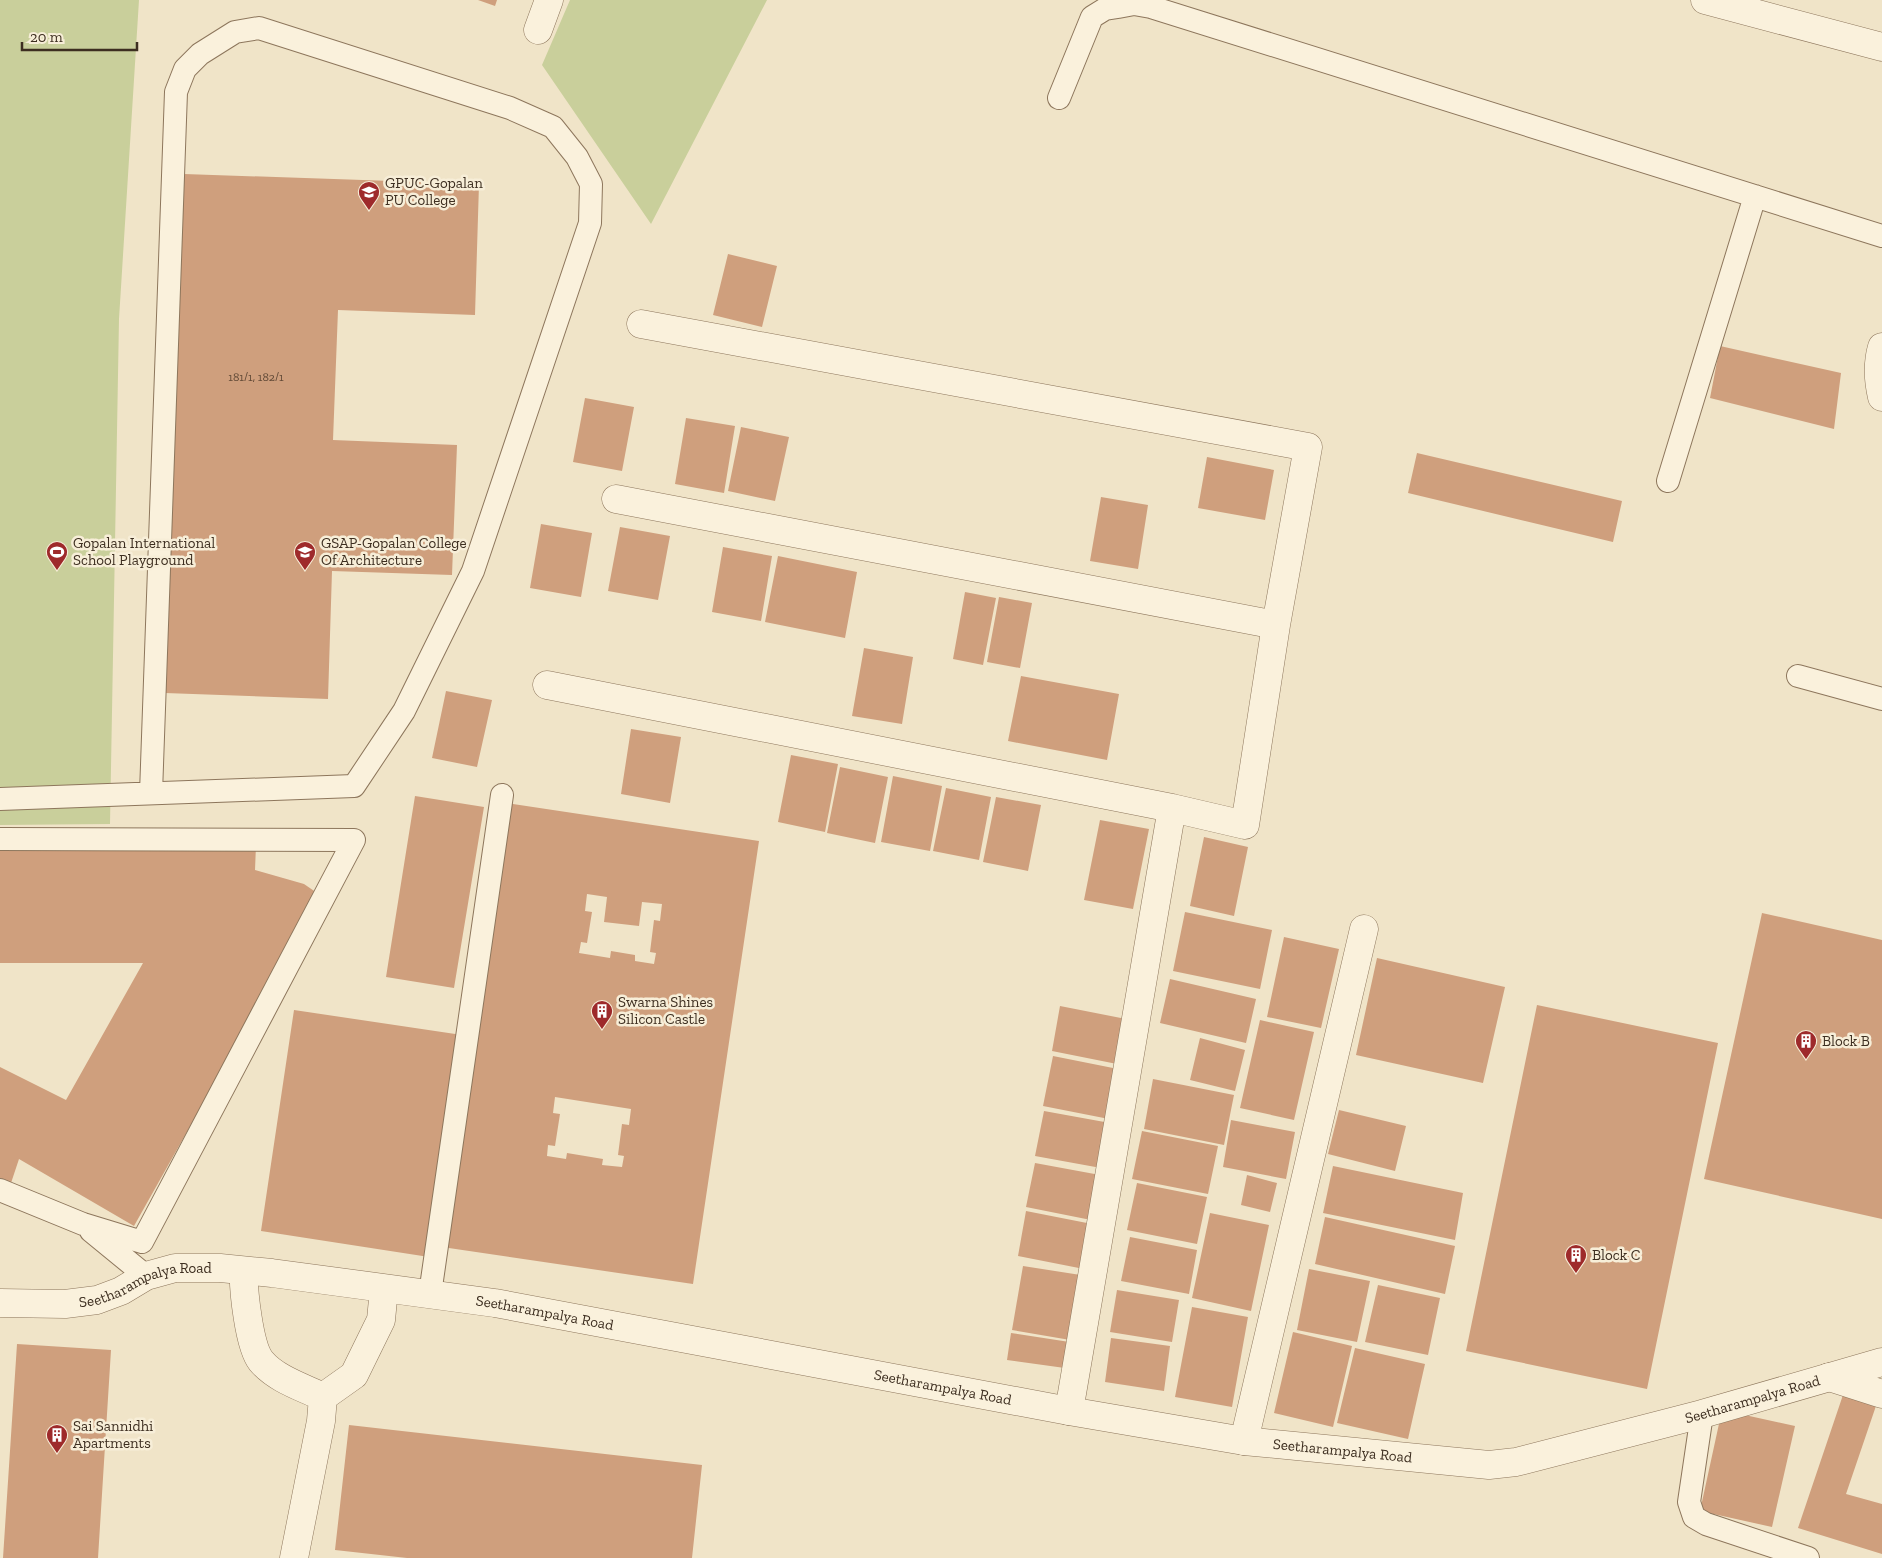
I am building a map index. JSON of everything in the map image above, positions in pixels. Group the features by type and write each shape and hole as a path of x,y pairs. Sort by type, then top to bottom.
{"street":[{"path":"538,30 549,0"},
{"path":"1705,0 1882,47"},
{"path":"547,686 1172,808 1245,825 1276,625 1308,447 641,324"},
{"path":"1880,353 1879,382 1882,397"},
{"path":"616,499 1276,625"},
{"path":"1068,1411 1172,808"},
{"path":"1244,1441 1364,928"},
{"name":"Seetharampalya Road","path":"0,1303 65,1304 97,1300 121,1291 146,1276 175,1268 244,1271 495,1303 1068,1411 1244,1441 1489,1465 1516,1462 1702,1414 1882,1362"},
{"path":"244,1271 243,1289 248,1322 260,1360 281,1377 323,1397"},
{"path":"294,1558 321,1421 323,1397 354,1375 382,1320 384,1288"},
{"path":"1829,1377 1882,1394"}],"lane":[{"path":"1059,98 1092,17 1105,9 1134,4 1160,10 1882,236"},
{"path":"0,799 354,786 404,711 473,570 590,222 591,184 577,157 553,127 510,108 259,28 235,32 200,54 185,70 176,92 151,792"},
{"path":"1668,481 1755,196"},
{"path":"1798,676 1882,699"},
{"path":"430,1294 502,795"},
{"path":"0,839 354,840 142,1242 83,1224 0,1190"},
{"path":"83,1224 146,1276"},
{"path":"1702,1414 1689,1502 1694,1517 1706,1524 1808,1558"}],"green space":[{"path":"0,0 139,0 119,319 110,824 0,825"},
{"path":"570,0 767,0 651,224 542,65"}],"building":[{"path":"478,0 497,0 495,6"},
{"path":"184,174 479,184 475,315 338,310 333,440 457,445 452,575 332,571 328,699 165,693"},
{"path":"728,254 777,266 762,327 713,315"},
{"path":"1720,346 1841,373 1834,429 1710,398"},
{"path":"585,398 634,407 622,471 573,462"},
{"path":"686,418 735,426 724,493 675,484"},
{"path":"741,427 789,437 775,501 728,491"},
{"path":"1417,453 1622,501 1613,542 1408,493"},
{"path":"1207,457 1274,470 1265,520 1198,508"},
{"path":"1101,497 1148,505 1138,569 1090,561"},
{"path":"541,524 592,533 581,597 530,588"},
{"path":"620,527 670,536 658,600 608,591"},
{"path":"723,547 772,556 761,621 712,612"},
{"path":"778,556 857,572 845,638 765,622"},
{"path":"965,592 996,598 983,665 953,659"},
{"path":"999,597 1032,603 1020,668 987,662"},
{"path":"864,648 913,657 902,724 852,716"},
{"path":"1021,676 1119,694 1107,760 1008,741"},
{"path":"446,691 492,700 477,767 432,758"},
{"path":"631,729 681,737 670,803 621,794"},
{"path":"791,755 838,764 825,832 778,822"},
{"path":"840,767 888,777 875,843 827,833"},
{"path":"893,776 942,786 930,851 881,842"},
{"path":"946,788 991,797 979,860 933,851"},
{"path":"415,796 484,807 454,988 386,977"},
{"path":"996,797 1041,805 1028,871 983,862"},
{"name":"Swarna Shines Silicon Castle","path":"507,803 759,841 693,1284 442,1247","holes":["587,894 607,897 604,922 639,926 642,902 662,904 660,921 654,920 650,952 656,953 654,964 635,961 635,955 611,951 610,958 579,953 581,942 587,943 592,912 585,911","555,1097 631,1109 629,1125 622,1124 618,1155 624,1156 622,1167 602,1165 603,1159 567,1153 566,1159 547,1156 548,1145 555,1146 560,1114 553,1113"]},
{"path":"1100,820 1149,829 1133,909 1084,900"},
{"path":"1204,837 1248,847 1234,916 1190,906"},
{"path":"0,845 256,845 255,870 304,884 320,895 134,1226 19,1159 11,1183 0,1178 0,1067 66,1100 143,963 0,963"},
{"path":"1185,912 1272,930 1260,989 1173,971"},
{"name":"Block B","path":"1762,913 1882,940 1882,1219 1704,1179"},
{"path":"1284,937 1339,949 1321,1028 1267,1017"},
{"path":"1377,958 1505,987 1483,1083 1356,1055"},
{"path":"1170,979 1256,999 1246,1043 1160,1023"},
{"name":"Block C","path":"1537,1005 1718,1043 1647,1389 1466,1351"},
{"path":"1060,1006 1126,1019 1117,1064 1052,1051"},
{"path":"294,1010 462,1035 429,1257 261,1231"},
{"path":"1260,1020 1314,1032 1294,1120 1240,1108"},
{"path":"1200,1038 1245,1050 1235,1091 1190,1080"},
{"path":"1053,1056 1118,1069 1109,1119 1043,1106"},
{"path":"1153,1079 1234,1095 1224,1145 1144,1129"},
{"path":"1339,1110 1406,1126 1395,1171 1328,1154"},
{"path":"1044,1111 1110,1123 1101,1168 1035,1156"},
{"path":"1231,1120 1295,1132 1286,1179 1223,1167"},
{"path":"1142,1131 1218,1146 1208,1194 1132,1179"},
{"path":"1035,1163 1100,1175 1091,1220 1026,1207"},
{"path":"1333,1166 1463,1193 1455,1240 1323,1213"},
{"path":"1247,1175 1277,1183 1270,1212 1241,1205"},
{"path":"1137,1183 1207,1197 1197,1244 1127,1230"},
{"path":"1026,1211 1092,1224 1084,1269 1018,1256"},
{"path":"1210,1213 1269,1225 1251,1311 1192,1298"},
{"path":"1325,1217 1455,1246 1445,1294 1315,1264"},
{"path":"1130,1237 1197,1250 1189,1294 1121,1281"},
{"path":"1023,1266 1087,1276 1076,1341 1012,1330"},
{"path":"1309,1269 1370,1281 1357,1342 1297,1330"},
{"path":"1378,1285 1440,1298 1428,1355 1365,1342"},
{"path":"1117,1290 1179,1300 1172,1342 1110,1332"},
{"path":"1192,1307 1248,1317 1232,1407 1175,1397"},
{"path":"1293,1332 1352,1346 1333,1427 1274,1413"},
{"path":"1011,1333 1076,1343 1072,1369 1007,1360"},
{"path":"1111,1338 1170,1346 1164,1391 1105,1382"},
{"name":"Sai Sannidhi Apartments","path":"17,1344 111,1350 98,1558 3,1558"},
{"path":"1355,1348 1425,1364 1408,1439 1337,1423"},
{"path":"1845,1389 1878,1400 1846,1494 1882,1504 1882,1554 1798,1528"},
{"path":"1722,1410 1795,1426 1772,1527 1700,1511"},
{"path":"349,1425 702,1465 692,1558 407,1558 335,1550"}],"place":[{"name":"GPUC-Gopalan PU College","path":"369,211"},
{"name":"Gopalan International School Playground","path":"57,571"},
{"name":"GSAP-Gopalan College Of Architecture","path":"305,571"},
{"name":"Swarna Shines Silicon Castle","path":"602,1030"},
{"name":"Block B","path":"1806,1060"},
{"name":"Block C","path":"1576,1274"},
{"name":"Sai Sannidhi Apartments","path":"57,1454"}]}
